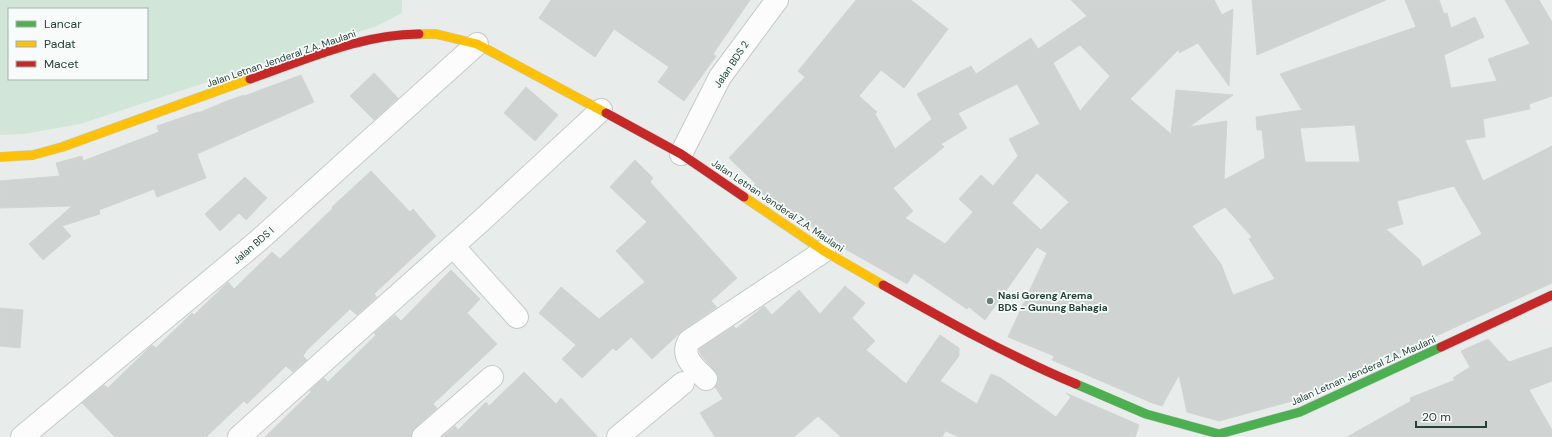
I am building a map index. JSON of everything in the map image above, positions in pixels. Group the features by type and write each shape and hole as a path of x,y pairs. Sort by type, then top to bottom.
{"street":[{"name":"Jalan BDS 2","path":"682,154 720,77 776,0"},
{"name":"Jalan Letnan Jenderal Z.A. Maulani","path":"0,157 33,155 62,147 346,45 401,34 436,34 477,44 682,154 824,251 927,310 1043,370 1146,414 1219,434 1231,432 1300,412 1552,295"},
{"name":"Jalan BDS I","path":"22,437 258,241 477,44"},
{"path":"239,437 453,246 601,110"},
{"path":"453,246 517,317"},
{"path":"706,379 686,357 685,348 689,341 824,251"},
{"path":"423,437 492,377"},
{"path":"618,437 683,383"}],"green space":[{"path":"0,0 402,0 402,13 377,26 80,124 24,134 0,135"}],"building":[{"path":"551,0 750,0 713,54 716,56 684,101 658,82 669,67 614,29 595,57 539,18"},
{"path":"856,0 911,0 948,29 904,88 881,70 859,96 877,112 875,114 895,149 932,119 917,94 971,66 976,74 1031,38 1038,49 1087,16 1071,0 1214,0 1222,15 1233,9 1229,86 1198,43 1179,53 1179,49 1130,99 1171,134 1176,90 1233,95 1189,127 1227,121 1224,180 1265,158 1262,130 1257,130 1256,117 1302,110 1280,74 1416,27 1405,0 1439,0 1444,14 1447,13 1451,28 1475,17 1484,37 1444,55 1451,88 1497,81 1488,59 1530,44 1505,0 1539,0 1552,22 1552,96 1529,104 1530,109 1483,119 1485,137 1465,140 1483,181 1552,146 1552,283 1296,400 1219,421 1187,412 1179,375 1162,406 1052,360 1054,356 1008,337 1047,253 1037,247 985,320 969,307 967,309 914,273 907,284 833,242 820,230 818,232 815,230 800,213 797,218 752,187 756,184 729,158 805,77 798,71","holes":["1080,45 1110,76 1080,111 1053,63","1017,84 1040,124 1009,139 1018,156 993,186 981,175 959,199 973,212 945,244 905,218 913,211 893,188 944,147 941,144 967,128 958,113","1355,125 1360,162 1305,162 1300,128","1037,173 1069,202 1041,230 1012,203","1454,186 1482,234 1422,267 1420,260 1386,229 1403,224 1397,201","1225,207 1252,237 1249,239 1275,279 1233,295 1221,264 1192,226"]},
{"path":"1252,0 1386,0 1257,55"},
{"path":"374,73 398,98 374,120 350,96"},
{"path":"301,75 314,102 197,154 206,178 157,197 154,189 99,210 100,214 62,226 71,236 43,260 29,244 72,206 0,208 0,181 60,176 56,163 82,156 83,161 159,132 157,126 198,113 227,101"},
{"path":"526,87 558,115 535,141 504,113"},
{"path":"635,160 653,178 650,182 737,278 711,301 717,307 682,331 652,359 631,337 616,351 613,348 582,378 562,359 576,345 539,313 561,287 599,319 645,282 616,251 647,222 610,187"},
{"path":"371,171 410,212 413,209 436,236 374,294 377,297 357,315 350,309 307,350 303,356 307,360 293,372 286,366 247,404 244,401 206,437 115,437 82,403 104,385 108,388 152,345 156,348 192,313 194,315 228,282 234,289 272,252 280,259 333,208 332,207"},
{"path":"245,177 267,198 246,220 239,213 220,231 205,214"},
{"path":"451,270 480,299 467,313 497,344 433,404 437,408 415,428 411,437 265,437 311,392 310,390 324,378 328,382 376,335 374,333 395,315 401,321"},
{"path":"845,286 865,303 852,318 875,341 866,350 906,384 940,335 959,348 959,356 940,381 977,404 991,374 1001,378 1056,417 1071,397 1066,393 1139,425 1135,437 960,437 945,431 942,437 841,437 818,416 794,437 715,437 700,413 723,399 715,387 718,382 718,375 701,355 699,349 734,326 736,329 764,306 772,315 799,290 820,314"},
{"path":"0,308 23,310 20,348 0,346"},
{"path":"1488,339 1509,362 1552,347 1552,381 1529,390 1552,430 1552,437 1347,437 1411,401 1410,398 1455,380 1453,378 1470,367 1461,351"},
{"path":"524,372 556,404 561,398 598,437 442,437 455,426 458,430 486,402 489,406"}],"traffic: fast":[{"path":"1076,384 1146,414 1219,434 1300,412 1441,347"}],"traffic: slow":[{"path":"419,34 436,34 477,44 606,113"},
{"path":"0,157 33,155 62,147 250,79"},
{"path":"744,197 824,251 883,285"}],"traffic: jam":[{"path":"250,79 312,56 355,43 397,35 419,34"},
{"path":"606,113 681,154 744,197"},
{"path":"883,285 1002,350 1076,384"},
{"path":"1441,347 1552,295"}],"place":[{"name":"Nasi Goreng Arema BDS - Gunung Bahagia","path":"990,301"}]}
